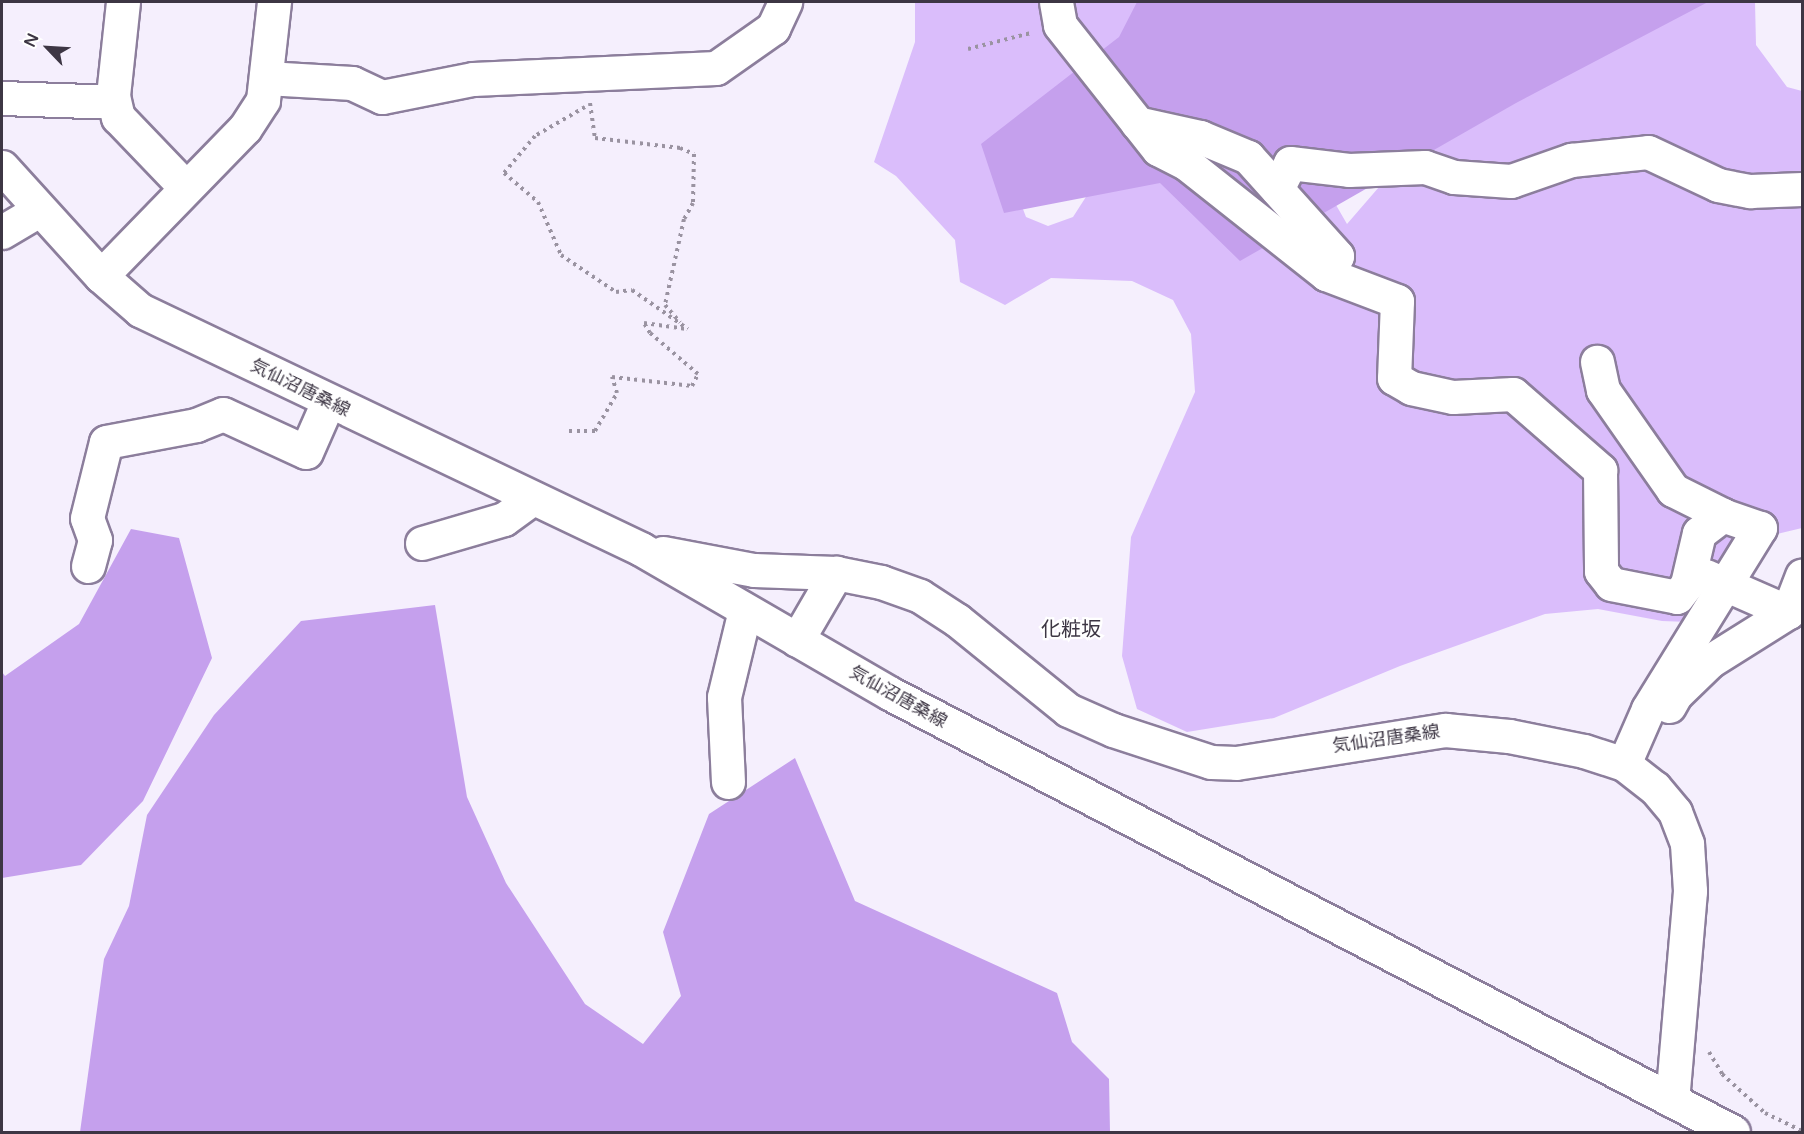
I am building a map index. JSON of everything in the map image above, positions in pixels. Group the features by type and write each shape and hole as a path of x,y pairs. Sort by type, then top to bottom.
{"main road":[{"path":"123,2 114,102 118,117 186,188"},
{"path":"101,276 245,128 263,100 274,2"},
{"path":"266,78 352,83 382,97 473,79 716,68 773,28 785,2"},
{"path":"1058,13 1158,149 1187,164 1326,274 1397,301 1394,378 1411,388 1453,397 1513,394 1600,470 1601,571 1611,584 1677,597 1687,584 1699,533 1724,515"},
{"path":"2,98 114,102"},
{"path":"1137,123 1200,137 1248,157 1337,256 1326,274"},
{"path":"1277,189 1290,163 1349,170 1425,166 1454,177 1511,181 1571,160 1648,152 1718,185 1750,191 1803,189"},
{"name":"気仙沼唐桑線","path":"2,167 101,276 140,310 328,402 640,549 891,694 1733,1132"},
{"path":"2,232 39,210"},
{"path":"1597,362 1604,390 1673,490 1724,515 1760,528 1648,709 1629,757"},
{"path":"87,566 95,540 87,518 106,442 196,425 223,414 306,452 328,402"},
{"path":"422,543 504,519 532,499"},
{"name":"気仙沼唐桑線","path":"640,549 754,570 836,573 881,582 920,596 957,620 1068,710 1113,730 1211,762 1236,763 1445,730 1509,736 1584,751 1629,757 1675,812 1687,844 1690,891 1672,1100"},
{"path":"1690,570 1788,612"},
{"path":"796,639 836,573"},
{"path":"1629,757 1650,741 1675,695 1710,661 1788,612 1803,576"},
{"path":"728,782 724,698 746,610"}],"path":[{"path":"968,49 1058,13"},
{"path":"586,75 595,138 680,148 694,154 693,203 684,219 665,305 688,329"},
{"path":"591,107 583,107 535,136 504,173 538,202 561,255 616,292 632,290 688,329"},
{"path":"569,430 595,431 617,393 612,377 692,386 698,374 650,333 644,323 688,329"},
{"path":"1706,1046 1722,1074 1765,1113 1803,1131"}],"shaded area":[{"path":"915,2 1152,2 1010,175 1026,217 1048,226 1073,217 1100,175 1303,148 1347,224 1424,135 1502,2 1755,2 1756,45 1787,87 1802,91 1802,528 1764,537 1716,623 1662,621 1598,609 1545,614 1400,666 1274,718 1187,732 1137,709 1122,656 1131,537 1195,392 1191,334 1173,300 1132,281 1051,278 1005,305 960,282 955,240 896,176 874,162 915,42"},
{"path":"1137,2 1708,2 1516,103 1240,261 1160,183 1004,213 981,144 1119,37"},
{"path":"131,529 179,538 212,658 143,801 81,865 2,878 2,672 5,676 79,624"},
{"path":"435,605 467,797 506,883 585,1004 643,1044 681,996 663,932 709,814 795,758 855,901 1057,993 1072,1042 1109,1079 1110,1132 80,1132 104,959 129,906 147,815 214,715 301,621"}],"district":[{"name":"化粧坂","path":"1071,630"}]}
